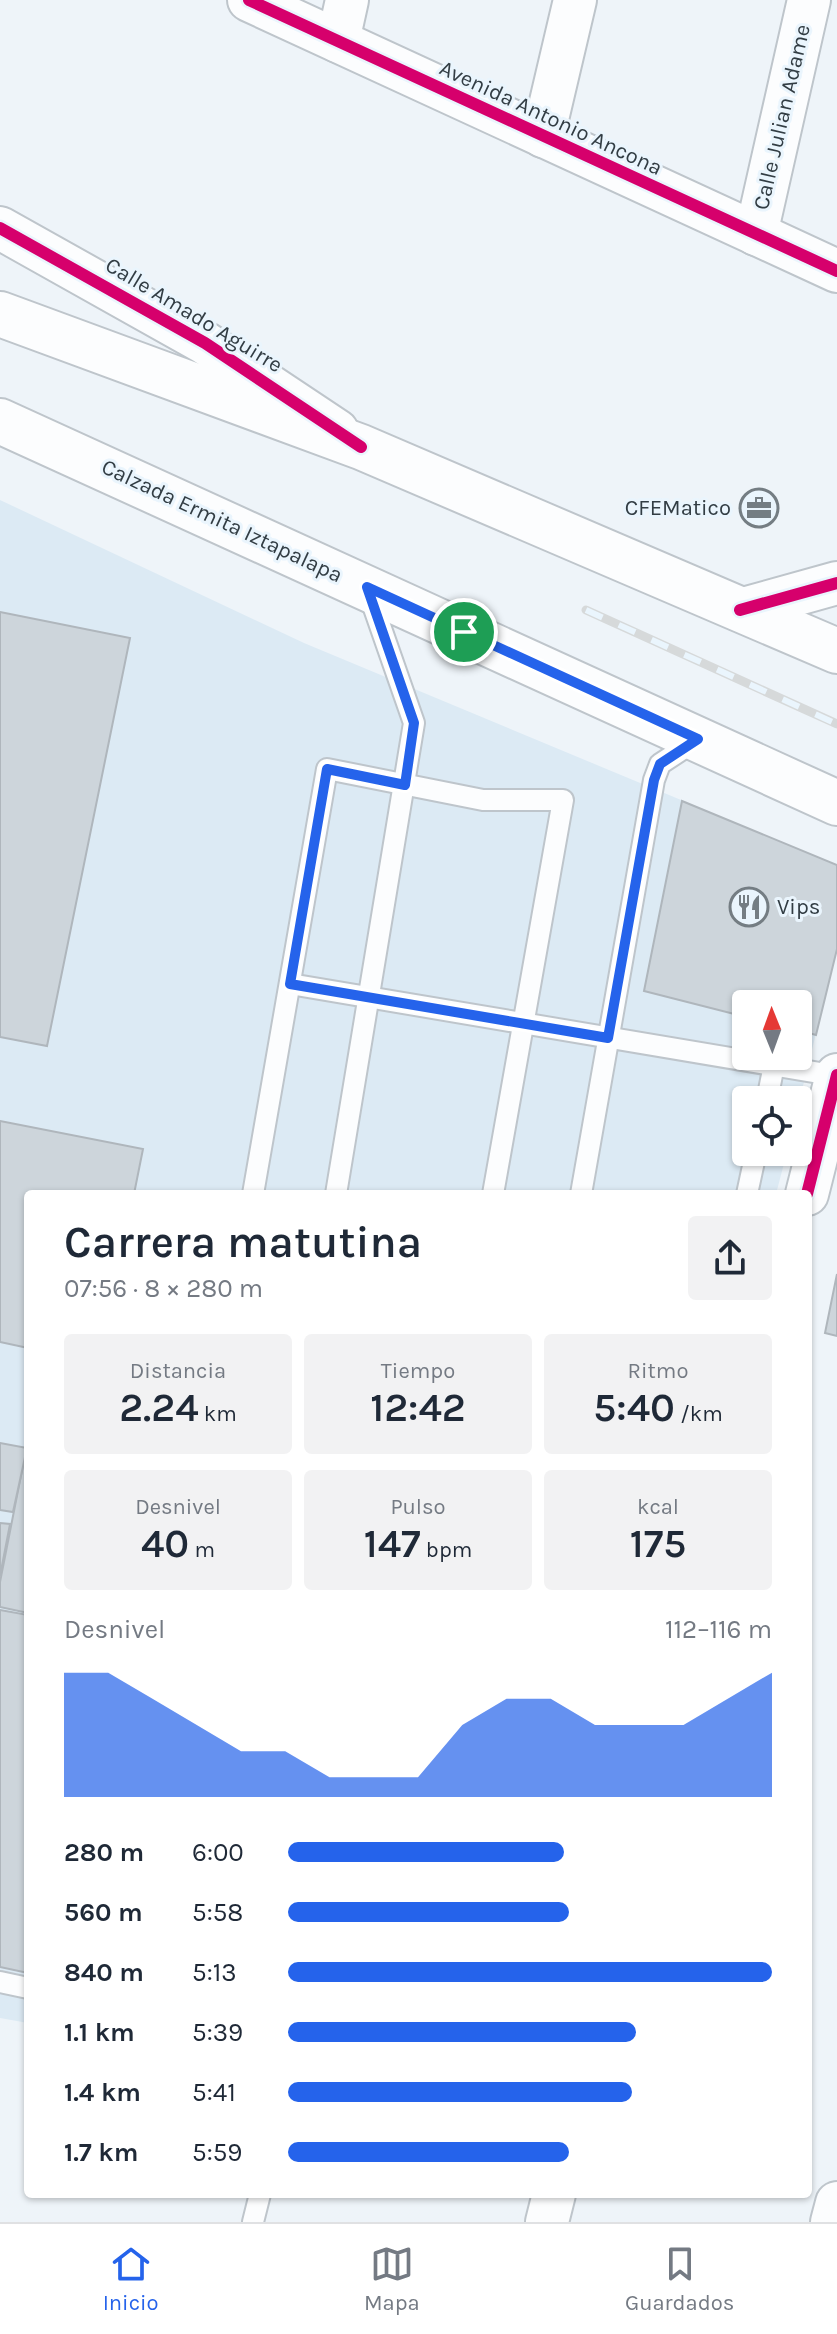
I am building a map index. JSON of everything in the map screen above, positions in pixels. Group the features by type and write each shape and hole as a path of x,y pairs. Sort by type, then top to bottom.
{"main road":[{"path":"0,314 361,447 837,651"},
{"name":"Calzada Ermita Iztapalapa","path":"0,421 837,803"}],"street":[{"name":"Avenida Antonio Ancona","path":"249,0 837,271"},
{"path":"338,41 347,0"},
{"path":"543,136 575,0"},
{"name":"Calle Julian Adame","path":"756,234 809,0"},
{"name":"Calle Amado Aguirre","path":"0,228 192,335 361,447"},
{"path":"740,610 837,583"},
{"path":"808,1190 837,1075"},
{"path":"547,2222 553,2198"},
{"path":"832,2222 837,2203"}],"lane":[{"path":"337,1190 414,723 367,587"},
{"path":"582,1190 654,780 660,764 698,739"},
{"path":"254,1190 327,769 483,800 563,800 494,1190"},
{"path":"290,984 732,1058"},
{"path":"806,1070 837,1075"},
{"path":"748,1190 753,1166"},
{"path":"0,1982 24,1987"},
{"path":"253,2222 259,2198"}],"shaded area":[{"path":"0,500 304,643 837,865 837,949 812,1050 812,990 732,990 732,1070 807,1070 803,1086 732,1086 732,1166 783,1166 777,1190 24,1190 24,2022 0,2018"}],"building":[{"path":"0,612 130,638 47,1046 0,1037"},
{"name":"Vips","path":"682,801 837,865 837,949 816,1035 812,1034 812,990 732,990 732,1013 644,991"},
{"path":"0,1121 143,1149 135,1190 24,1190 24,1347 0,1342"},
{"path":"837,1274 837,1336 825,1333"},
{"path":"0,1443 24,1447 13,1512 0,1510"},
{"path":"24,1460 24,1612 0,1607 0,1582"},
{"path":"0,1523 10,1524 0,1576"},
{"path":"0,1610 24,1614 24,1972 0,1967"}],"railway":[{"path":"586,610 837,724"}],"cycle path":[{"path":"249,0 837,271"},
{"path":"0,228 205,343 361,447"},
{"path":"740,610 837,583"},
{"path":"808,1190 837,1075"}],"place":[{"name":"CFEMatico","path":"759,508"},
{"name":"Vips","path":"749,907"}],"route":[{"path":"367,587 464,632 698,739 660,764 654,780 608,1038 290,984 327,769 405,785 414,723 388,657 367,587"}]}
